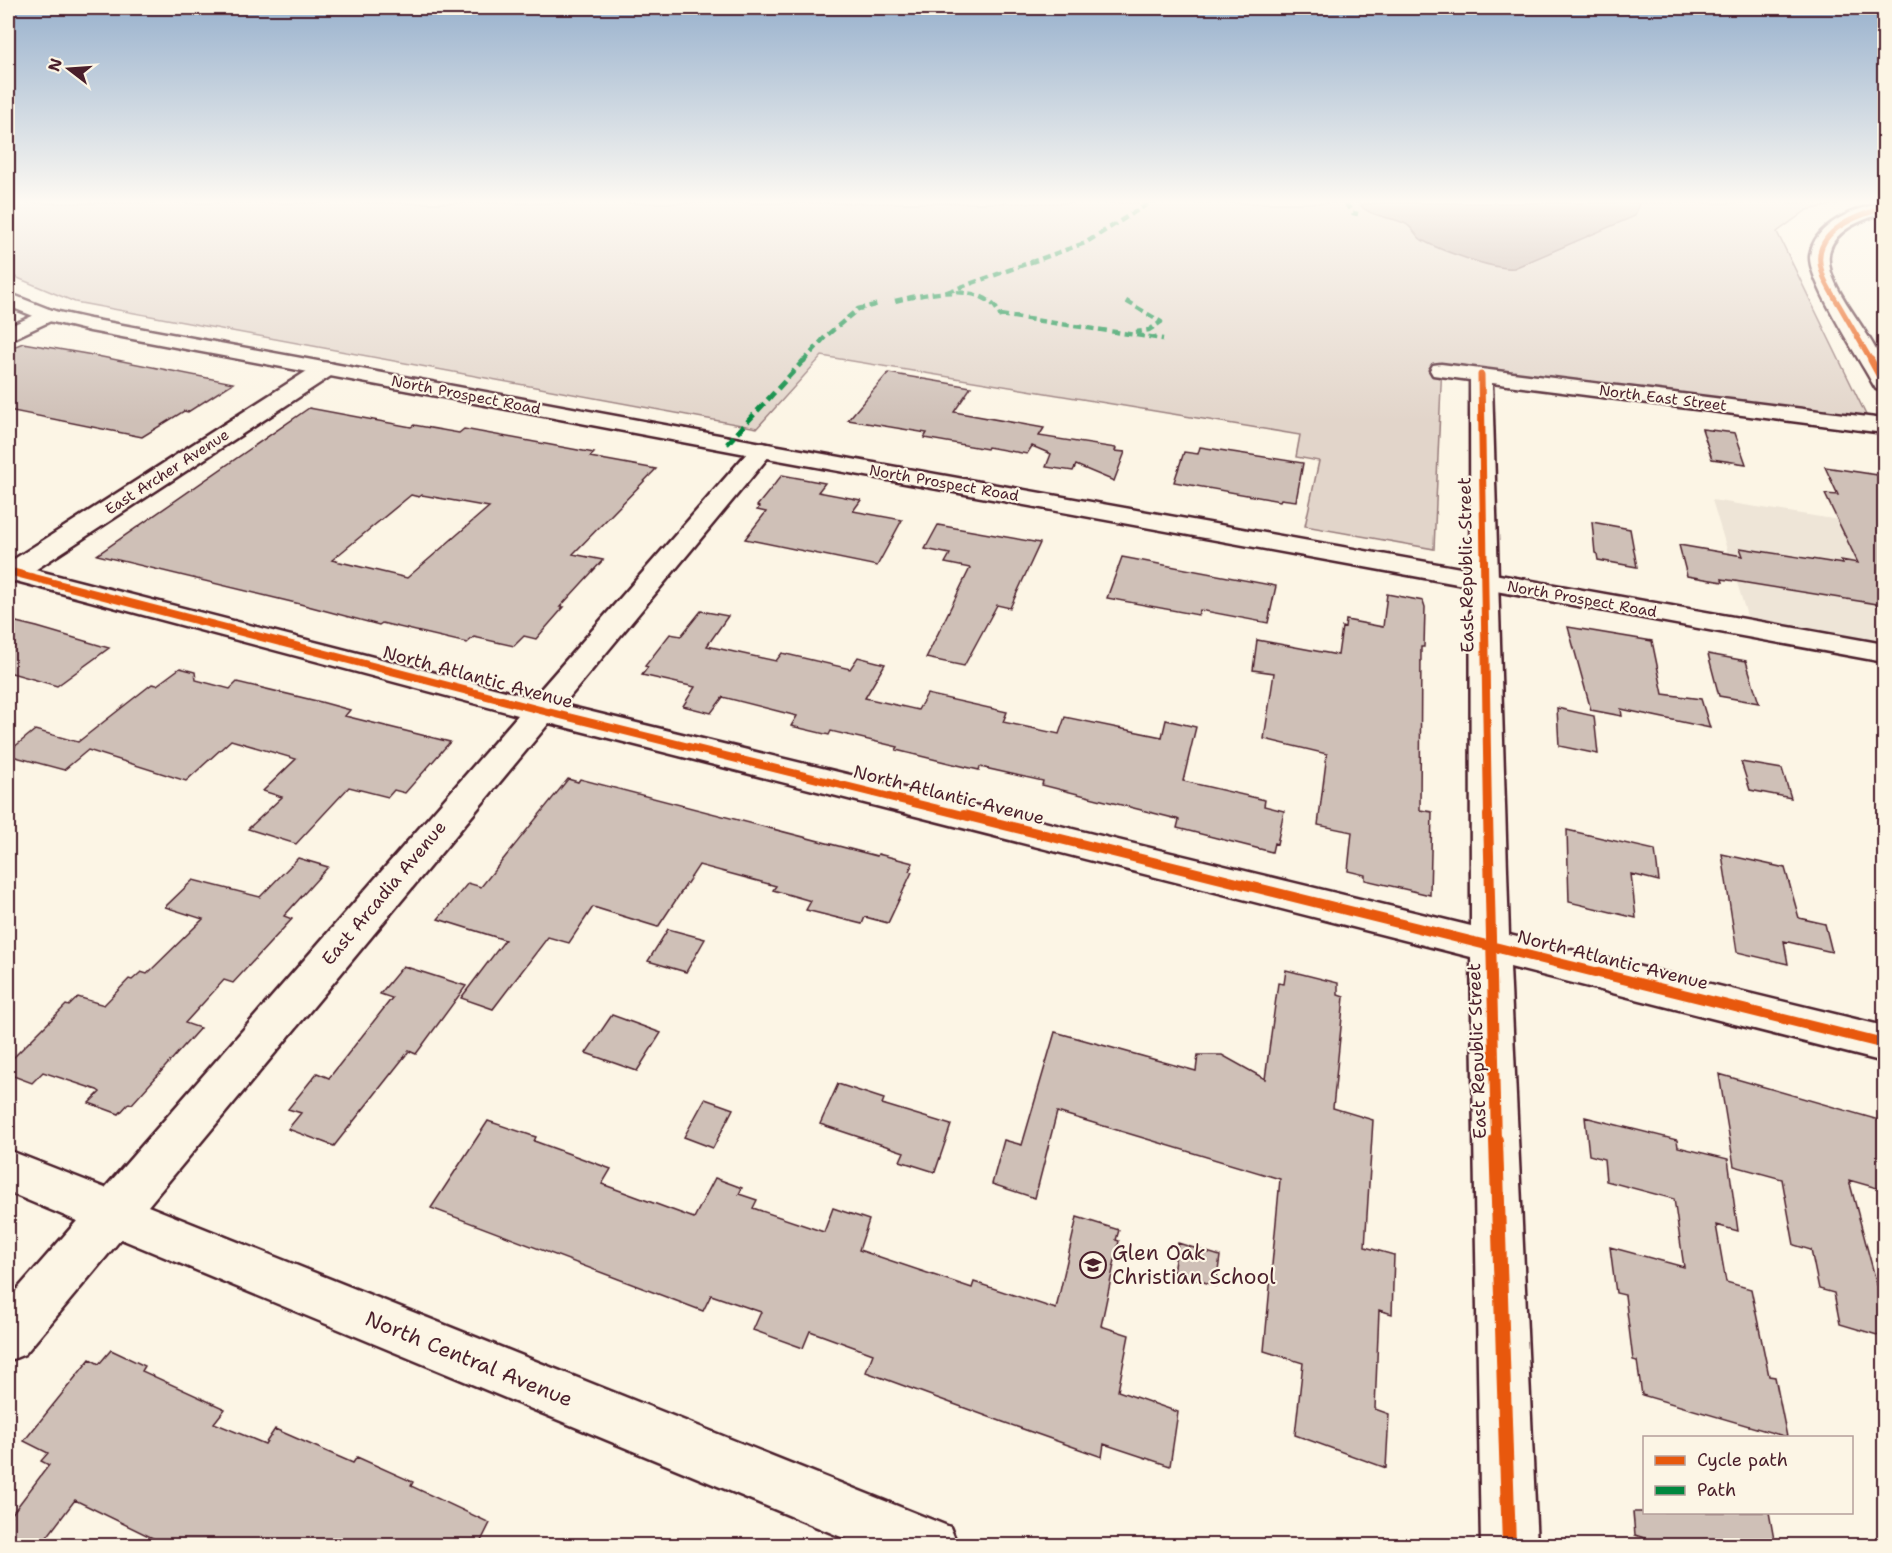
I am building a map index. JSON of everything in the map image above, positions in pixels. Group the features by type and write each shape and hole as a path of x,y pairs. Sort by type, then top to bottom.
{"street":[{"path":"1823,275 1884,384"},
{"name":"North Prospect Road","path":"8,299 48,315 326,369 1884,653"},
{"path":"8,335 48,315"},
{"name":"East Archer Avenue","path":"9,573 326,369"},
{"name":"North East Street","path":"1441,370 1884,426"},
{"name":"East Republic Street","path":"1481,375 1490,947 1509,1545"},
{"name":"East Arcadia Avenue","path":"8,1337 762,450"},
{"name":"North Atlantic Avenue","path":"9,573 540,710 1884,1044"},
{"name":"North Central Avenue","path":"8,1172 931,1545"}],"shaded area":[{"path":"12,275 1798,275 1867,417 1442,363 1434,549 1305,526 1319,461 1296,457 1300,435 822,356 757,428 75,302"},
{"path":"1712,500 1884,527 1884,653 1751,629"}],"building":[{"path":"23,343 233,383 188,412 184,411 142,437 8,410 8,349"},
{"path":"888,373 971,387 954,412 1044,428 1039,436 1116,448 1115,451 1125,452 1114,481 1076,465 1073,471 1046,467 1051,454 1032,446 1027,454 988,447 987,449 924,438 927,433 848,420"},
{"path":"309,408 411,427 414,425 459,433 464,429 594,453 590,457 656,469 573,554 603,560 560,607 564,607 536,639 524,636 514,646 474,637 467,643 382,623 379,625 97,555","holes":["411,495 419,497 422,495 489,507 407,578 332,560"]},
{"path":"1702,429 1735,433 1746,464 1712,459"},
{"path":"1200,447 1303,463 1296,501 1281,499 1280,501 1174,482 1184,452 1198,454"},
{"path":"1825,467 1884,476 1884,619 1877,604 1722,579 1723,582 1687,576 1679,545 1743,556 1740,548 1843,564 1841,560 1858,563 1825,494 1838,495"},
{"path":"782,475 825,483 818,492 861,500 853,511 902,520 877,566 745,539 766,512 757,510 759,507 757,506"},
{"path":"1592,522 1630,529 1637,567 1598,560 1595,553"},
{"path":"938,525 1040,543 1010,608 997,605 964,666 926,658 970,568 945,563 950,554 925,549"},
{"path":"1122,557 1276,586 1268,623 1200,610 1198,615 1107,598"},
{"path":"1387,594 1423,601 1425,607 1424,647 1421,647 1420,810 1432,812 1430,895 1365,880 1365,875 1348,871 1352,832 1318,825 1327,754 1264,739 1274,673 1253,670 1257,640 1338,655 1342,627 1345,628 1346,620 1383,627"},
{"path":"701,611 728,616 707,646 776,661 782,653 850,669 858,657 885,664 865,698 918,710 927,694 1007,712 1003,722 1059,734 1065,717 1162,737 1166,720 1196,727 1183,781 1265,800 1264,806 1284,811 1277,844 1274,843 1272,852 1177,828 1179,820 1177,819 1042,785 1043,781 980,767 979,770 949,763 896,750 898,747 831,731 829,735 791,726 797,716 723,697 711,713 683,706 695,687 642,675 648,667 645,666 670,634 681,636"},
{"path":"8,620 109,648 57,686 8,672"},
{"path":"1568,627 1652,641 1663,694 1701,699 1710,728 1621,709 1622,716 1591,710"},
{"path":"1708,654 1746,661 1759,703 1719,696"},
{"path":"180,668 195,672 196,680 230,689 237,682 321,702 350,710 345,716 450,742 405,793 394,790 388,797 349,787 296,844 248,829 282,797 263,791 296,759 231,740 186,781 88,750 64,770 8,755 8,752 35,730 78,742 152,684 157,685"},
{"path":"1557,708 1594,716 1598,754 1559,746"},
{"path":"1741,762 1782,769 1791,798 1750,790"},
{"path":"568,779 578,782 580,779 877,856 878,854 913,863 909,871 912,872 888,923 865,917 862,924 806,910 811,901 773,890 776,886 699,865 658,927 593,907 569,943 548,937 493,1009 461,998 505,940 438,919 468,883 481,887"},
{"path":"1567,830 1655,850 1659,881 1631,874 1636,918 1569,902"},
{"path":"1722,854 1785,868 1799,918 1825,924 1832,952 1784,941 1788,964 1737,952"},
{"path":"298,858 328,867 284,916 292,919 233,983 224,980 185,1023 200,1028 132,1104 129,1103 119,1114 89,1103 100,1092 97,1090 43,1072 32,1083 8,1074 8,1063 66,1005 69,1006 78,997 104,1005 129,979 132,980 141,972 147,974 203,919 165,907 193,880 260,897"},
{"path":"668,929 705,939 686,972 648,961"},
{"path":"403,966 466,986 416,1054 409,1051 334,1146 288,1129 301,1113 288,1109 317,1073 329,1078 392,998 380,994"},
{"path":"1286,970 1338,983 1338,995 1344,997 1333,1108 1373,1120 1365,1247 1394,1255 1392,1314 1379,1310 1375,1409 1389,1414 1386,1468 1295,1435 1303,1363 1264,1351 1280,1179 1057,1112 1035,1198 992,1184 1004,1140 1022,1145 1055,1032 1196,1071 1198,1055 1222,1055 1265,1079 1278,983 1284,984"},
{"path":"612,1015 661,1033 637,1071 586,1053"},
{"path":"1719,1074 1879,1120 1884,1143 1884,1190 1849,1180 1877,1285 1884,1287 1884,1337 1840,1324 1834,1293 1819,1289 1811,1250 1794,1245 1782,1179 1734,1166"},
{"path":"838,1084 884,1099 882,1104 951,1125 935,1172 900,1161 904,1152 820,1124"},
{"path":"705,1099 733,1109 713,1148 684,1137"},
{"path":"1585,1117 1677,1140 1678,1147 1728,1159 1738,1231 1716,1225 1726,1282 1751,1289 1769,1376 1775,1377 1787,1436 1642,1395 1637,1361 1633,1360 1625,1295 1616,1293 1610,1247 1684,1267 1674,1199 1606,1181 1604,1159 1589,1155"},
{"path":"488,1121 536,1137 534,1141 611,1169 602,1184 694,1218 715,1178 742,1188 739,1194 757,1200 753,1208 824,1232 833,1208 869,1220 859,1250 972,1288 974,1282 1056,1309 1077,1217 1119,1230 1116,1240 1119,1241 1101,1326 1129,1335 1118,1391 1178,1412 1170,1466 1104,1444 1102,1457 866,1372 873,1354 810,1331 803,1348 753,1330 761,1312 711,1295 703,1311 431,1208"},
{"path":"1178,1243 1220,1256 1216,1286 1173,1272"},
{"path":"111,1350 145,1366 142,1371 225,1409 214,1423 265,1444 275,1429 353,1463 357,1457 413,1482 411,1486 490,1523 479,1545 167,1545 75,1500 41,1545 8,1545 8,1519 49,1465 41,1461 48,1453 24,1441 90,1359 99,1364"},
{"path":"1633,1512 1643,1512 1643,1514 1769,1514 1775,1545 1666,1545 1635,1535"}],"marked path":[{"path":"947,292 994,275"},
{"path":"895,301 932,294 974,295 995,306 1001,318"},
{"path":"1126,301 1161,322 1149,330 1136,332"},
{"path":"727,444 826,336 858,309 879,304"},
{"path":"1000,315 1163,339"}],"cycle path":[{"path":"1823,275 1884,384"},
{"path":"1481,375 1490,947 1509,1546"},
{"path":"8,571 540,710 1884,1044"}],"place":[{"name":"Glen Oak Christian School","path":"1093,1265"}]}
